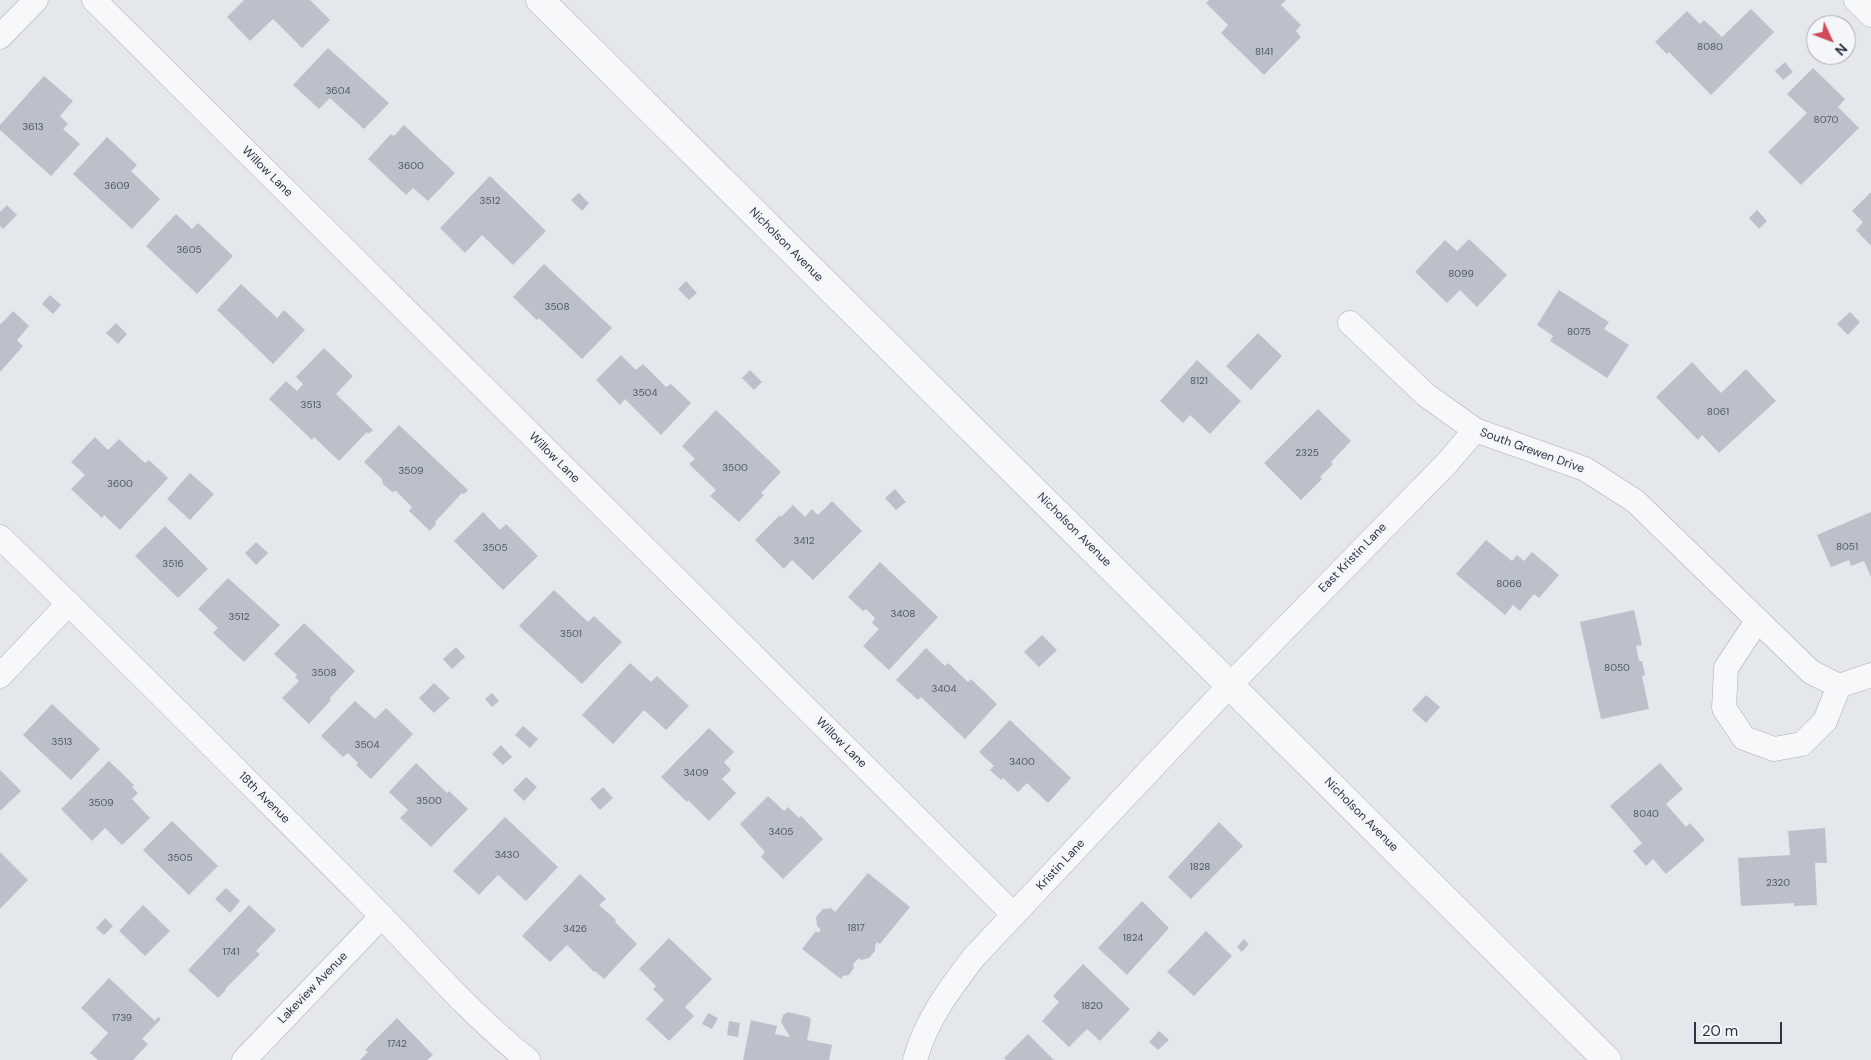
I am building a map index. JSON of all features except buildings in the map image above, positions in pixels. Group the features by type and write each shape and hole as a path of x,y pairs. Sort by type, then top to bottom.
{"street":[{"path":"0,37 36,0"},
{"name":"Willow Lane","path":"94,0 1014,915"},
{"name":"Nicholson Avenue","path":"540,0 1608,1060"},
{"path":"1856,0 1871,15"},
{"name":"South Grewen Drive","path":"1350,323 1426,395 1475,430 1585,470 1635,501 1811,672 1839,686"},
{"name":"East Kristin Lane","path":"1230,685 1447,463 1475,430"},
{"name":"18th Avenue","path":"0,537 70,604 382,916 489,1027 528,1060"},
{"path":"0,676 70,604"},
{"path":"1757,621 1726,668 1724,708 1744,738 1774,749 1802,744 1825,721 1839,686 1871,675"},
{"name":"Kristin Lane","path":"915,1060 928,1024 942,999 974,957 1230,685"},
{"name":"Lakeview Avenue","path":"244,1060 382,916"}]}
